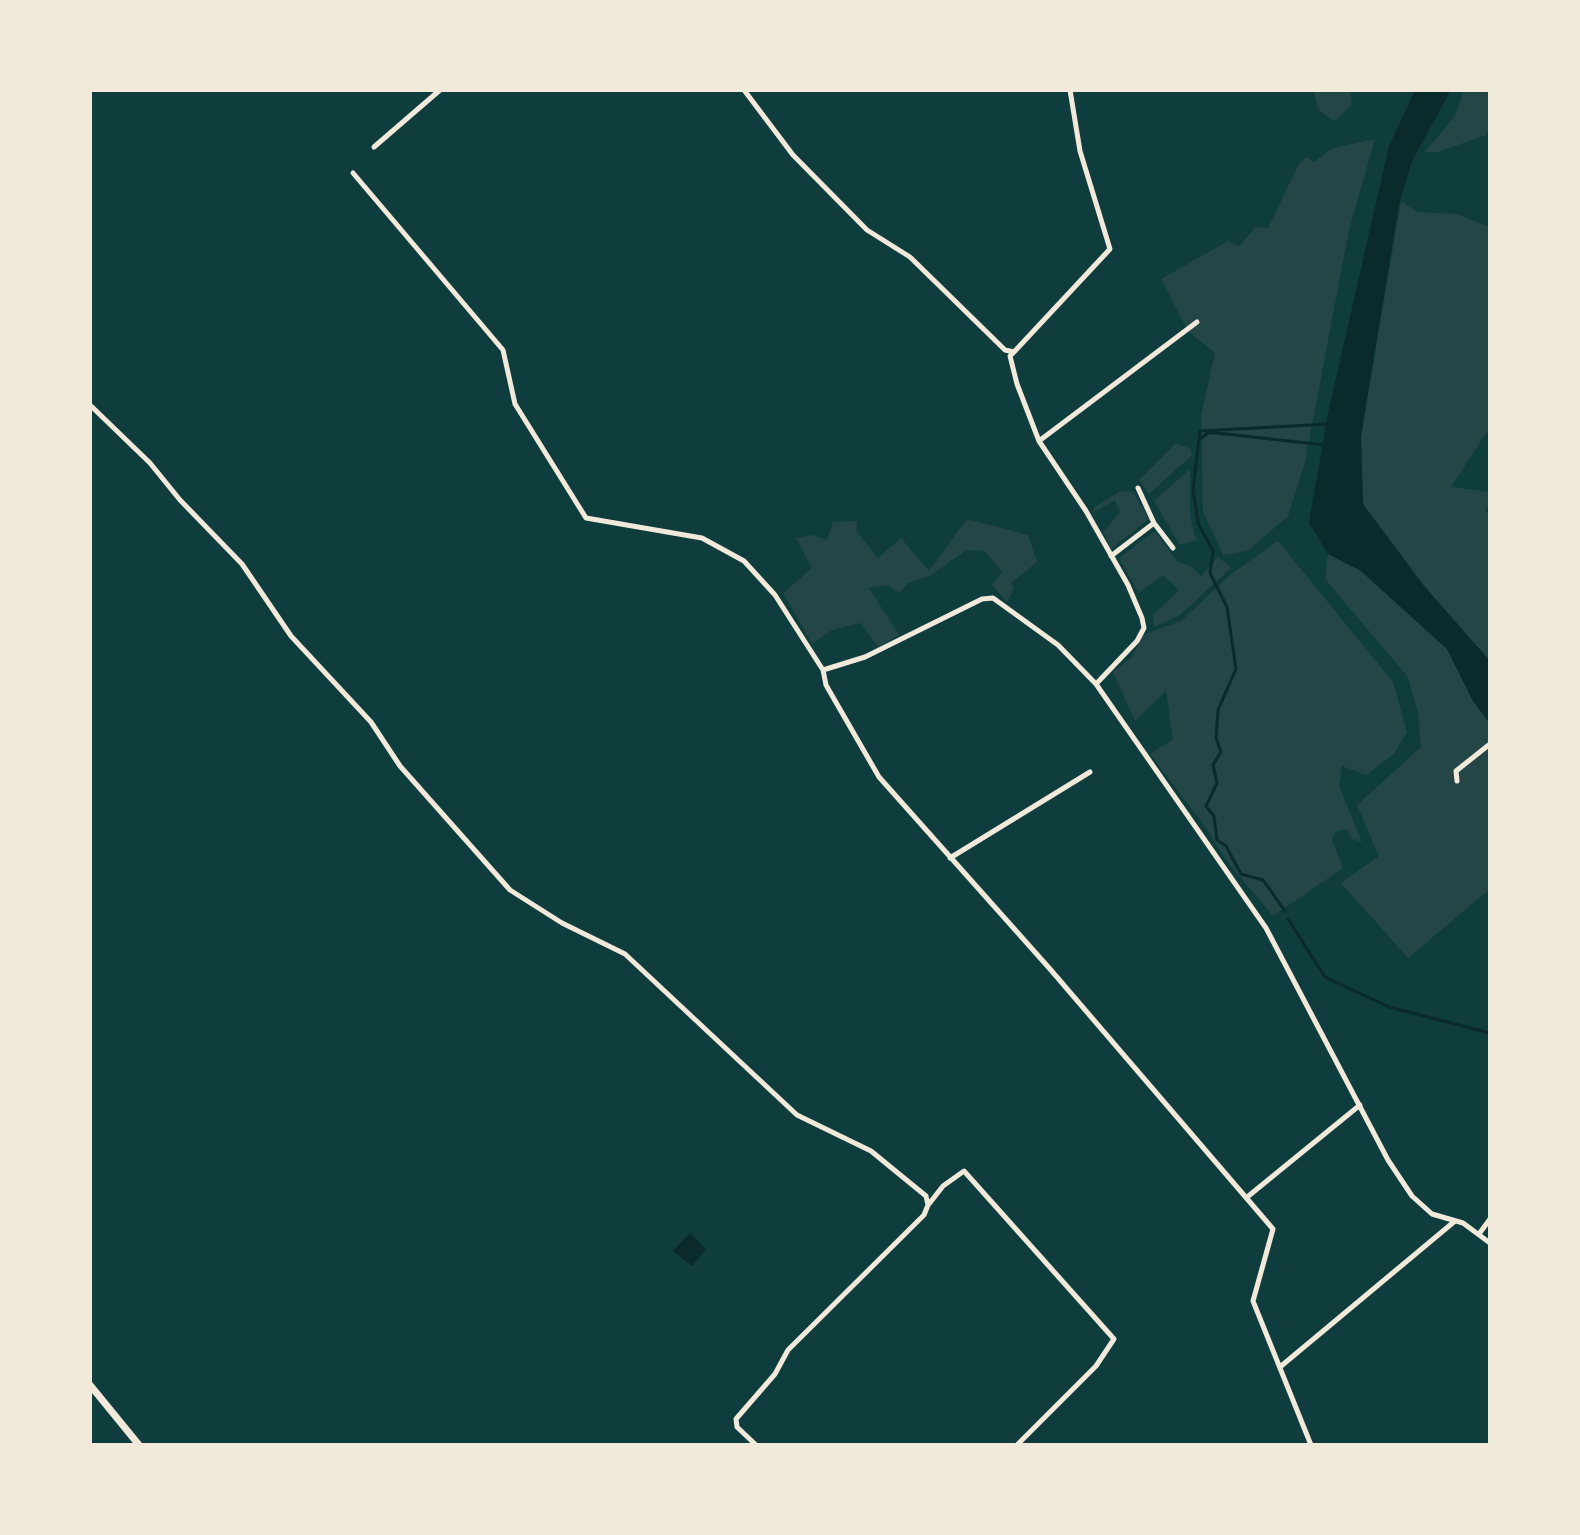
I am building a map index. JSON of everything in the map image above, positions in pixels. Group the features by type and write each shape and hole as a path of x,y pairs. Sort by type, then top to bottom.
{"main road":[{"path":"90,1385 139,1445"}],"street":[{"path":"374,147 440,90"},
{"path":"744,90 793,155 867,230 910,257 1005,350 1014,352"},
{"path":"1070,90 1080,151 1110,249 1010,356 1017,384 1039,441 1128,585 1144,628 1127,654 1096,684"},
{"path":"353,173 503,350 515,404 586,518 702,538 744,561 775,595 823,670 826,685 879,777 1273,1229 1253,1301 1311,1445"},
{"path":"1039,441 1197,322"},
{"path":"90,405 150,463 180,500 242,564 291,636 371,722 400,766 510,890 562,923 625,954 797,1115 871,1151 926,1196 928,1205"},
{"path":"1138,488 1154,523 1173,548"},
{"path":"1111,556 1154,523"},
{"path":"823,670 865,657 982,599 993,598 1058,645 1096,684 1266,928 1388,1160 1412,1196 1432,1214 1455,1221 1490,1243"},
{"path":"1457,781 1456,771 1490,744"},
{"path":"950,858 1090,772"},
{"path":"1246,1198 1360,1105"},
{"path":"756,1445 737,1427 736,1419 775,1374 788,1350 924,1215 943,1186 964,1171 1114,1339 1096,1366 1017,1445"},
{"path":"1479,1234 1490,1219"},
{"path":"1280,1367 1455,1221"}],"shaded area":[{"path":"1314,90 1350,90 1352,105 1334,121 1318,109"},
{"path":"1415,90 1451,90 1412,161 1399,204 1361,436 1363,504 1424,586 1490,661 1490,724 1473,701 1447,649 1361,571 1328,554 1309,523 1328,413 1389,146"},
{"path":"1464,90 1490,90 1490,127 1486,135 1438,152 1425,152 1455,116"},
{"path":"1375,139 1349,230 1305,462 1288,516 1248,551 1223,555 1203,511 1201,416 1215,353 1188,331 1161,279 1228,241 1239,246 1256,227 1268,228 1299,164 1306,157 1314,162 1333,148"},
{"path":"1401,201 1417,212 1456,214 1490,227 1490,427 1451,487 1490,492 1490,504 1485,510 1490,516 1490,661 1424,586 1363,504 1361,436"},
{"path":"1176,443 1191,449 1192,455 1149,494 1139,480"},
{"path":"1190,469 1190,516 1196,540 1180,545 1154,501"},
{"path":"1120,491 1133,492 1149,519 1111,549 1103,532 1120,512 1115,500 1092,513 1094,508"},
{"path":"967,519 1028,535 1037,562 1011,583 1014,589 1007,602 992,585 1002,572 985,551 966,550 930,576 908,583 899,593 887,585 869,588 899,635 878,647 861,623 832,630 812,644 783,593 812,568 796,538 811,535 827,540 833,522 857,521 856,531 878,558 901,538 929,571"},
{"path":"1155,531 1178,562 1192,567 1201,576 1218,557 1231,568 1180,615 1154,627 1153,615 1179,590 1163,575 1139,593 1119,558"},
{"path":"1278,541 1393,682 1407,732 1394,754 1366,775 1342,766 1339,786 1362,842 1352,839 1347,829 1335,832 1332,840 1343,868 1273,916 1225,859 1207,829 1150,754 1173,739 1166,691 1135,721 1113,672 1131,658 1143,635 1181,621 1231,574"},
{"path":"1328,554 1361,571 1447,649 1473,701 1490,724 1490,889 1408,958 1341,883 1379,856 1357,805 1421,747 1418,713 1408,677 1325,579"},
{"path":"690,1233 706,1249 692,1266 673,1251"}],"waterway":[{"path":"1285,911 1263,880 1241,874 1226,846 1217,840 1214,816 1206,806 1217,783 1213,765 1221,752 1216,738 1218,710 1236,669 1227,607 1210,573 1213,551 1198,523 1193,489 1200,431 1329,424"},
{"path":"1199,440 1208,433 1217,433 1324,445"},
{"path":"1288,919 1325,977 1389,1007 1490,1033"}]}
